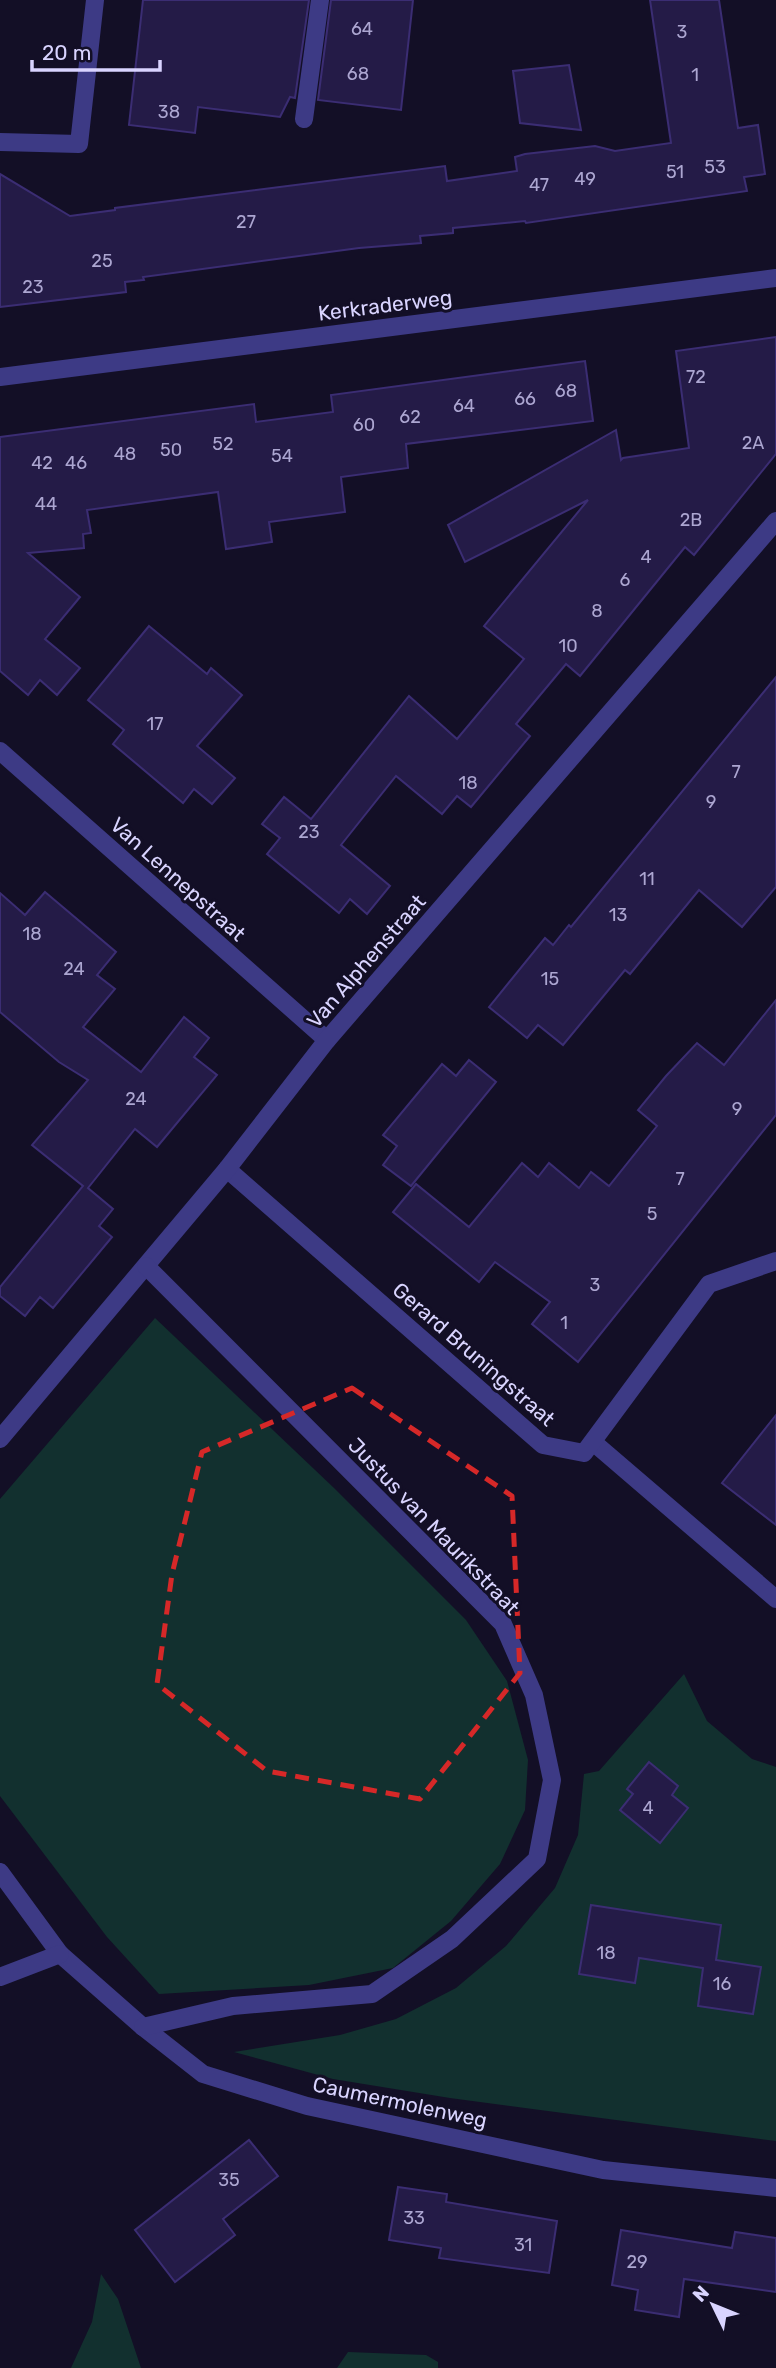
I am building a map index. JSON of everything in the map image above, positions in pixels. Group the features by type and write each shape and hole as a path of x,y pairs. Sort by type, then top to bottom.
{"street":[{"path":"0,142 79,144 96,0"},
{"path":"304,119 320,0"},
{"name":"Kerkraderweg","path":"0,377 776,278"},
{"name":"Van Alphenstraat","path":"0,1439 227,1169 327,1041 776,521"},
{"name":"Van Lennepstraat","path":"0,751 327,1041"},
{"name":"Gerard Bruningstraat","path":"227,1169 543,1445 584,1453 593,1442"},
{"path":"776,1261 709,1284 593,1442 776,1599"},
{"name":"Justus van Maurikstraat","path":"144,2027 233,2006 372,1994 452,1939 537,1858 552,1780 534,1695 503,1624 146,1266"},
{"name":"Caumermolenweg","path":"0,1872 60,1954 203,2074 307,2106 603,2170 776,2188"},
{"path":"0,1977 60,1954"}],"highlighted area":[{"path":"352,1388 512,1496 520,1673 420,1799 267,1771 157,1684 172,1574 202,1452"}],"green space":[{"path":"155,1318 334,1488 466,1620 507,1681 528,1760 525,1810 500,1864 451,1921 393,1968 309,1985 159,1994 107,1937 0,1796 0,1499"},
{"path":"684,1674 707,1721 752,1759 776,1767 776,2141 450,2098 333,2079 234,2052 340,2035 396,2019 456,1988 506,1946 555,1888 578,1835 584,1774 599,1771"},
{"path":"101,2274 118,2299 141,2368 71,2368 92,2322"},
{"path":"348,2352 426,2355 438,2362 438,2368 337,2368"}],"building":[{"path":"143,0 309,0 295,98 290,97 280,117 198,107 195,133 129,125"},
{"path":"331,0 413,0 401,110 318,100"},
{"path":"650,0 719,0 738,128 758,125 765,174 744,177 747,191 526,223 453,228 453,233 420,236 421,243 359,248 143,277 144,280 125,282 126,292 0,307 0,174 70,216 445,166 447,181 517,171 515,157 525,154 595,146 615,151 671,143"},
{"path":"569,65 581,130 520,123 513,71"},
{"path":"776,337 776,454 694,555 685,547 580,676 566,664 516,724 530,736 471,807 457,796 442,814 396,776 341,845 390,886 367,914 350,899 339,913 267,854 280,838 262,824 284,797 311,819 409,696 457,739 524,659 484,626 588,500 465,562 448,525 616,430 621,460 689,448 676,351"},
{"path":"585,361 593,421 406,444 408,468 341,477 345,512 269,522 272,542 226,549 218,492 87,510 91,533 83,534 84,548 28,553 80,597 45,639 80,668 57,695 40,680 28,695 0,671 0,437 254,404 256,422 333,412 331,395"},
{"path":"149,626 207,674 211,668 242,695 197,746 235,778 212,804 194,789 183,803 113,744 124,730 88,700"},
{"path":"776,677 776,887 742,927 699,890 630,974 625,970 563,1045 538,1025 527,1038 489,1007 545,938 553,945 569,925 571,927"},
{"path":"45,892 116,952 97,975 115,989 83,1027 141,1072 184,1017 209,1038 194,1057 217,1075 157,1147 135,1129 88,1188 113,1209 99,1226 112,1237 53,1308 40,1297 25,1316 0,1296 0,1287 83,1186 32,1145 88,1080 59,1062 0,1012 0,893 25,915"},
{"path":"776,1000 776,1115 578,1362 532,1324 550,1302 495,1262 479,1282 393,1212 416,1184 469,1227 522,1163 538,1177 549,1163 579,1188 591,1172 609,1186 657,1126 638,1110 666,1076 697,1043 724,1065"},
{"path":"469,1060 496,1082 411,1186 383,1165 397,1146 383,1135 442,1064 456,1076"},
{"path":"776,1415 776,1525 722,1483"},
{"path":"649,1762 678,1786 672,1795 688,1808 660,1843 620,1810 633,1794 627,1789"},
{"path":"591,1905 721,1925 716,1960 761,1967 753,2014 698,2006 703,1968 639,1958 635,1983 579,1974"},
{"path":"249,2140 278,2176 223,2219 235,2235 175,2282 135,2230"},
{"path":"398,2187 447,2194 446,2202 557,2221 549,2273 439,2258 441,2248 389,2240"},
{"path":"621,2230 732,2248 735,2232 776,2238 776,2292 684,2279 679,2317 635,2310 638,2290 612,2285"}]}
